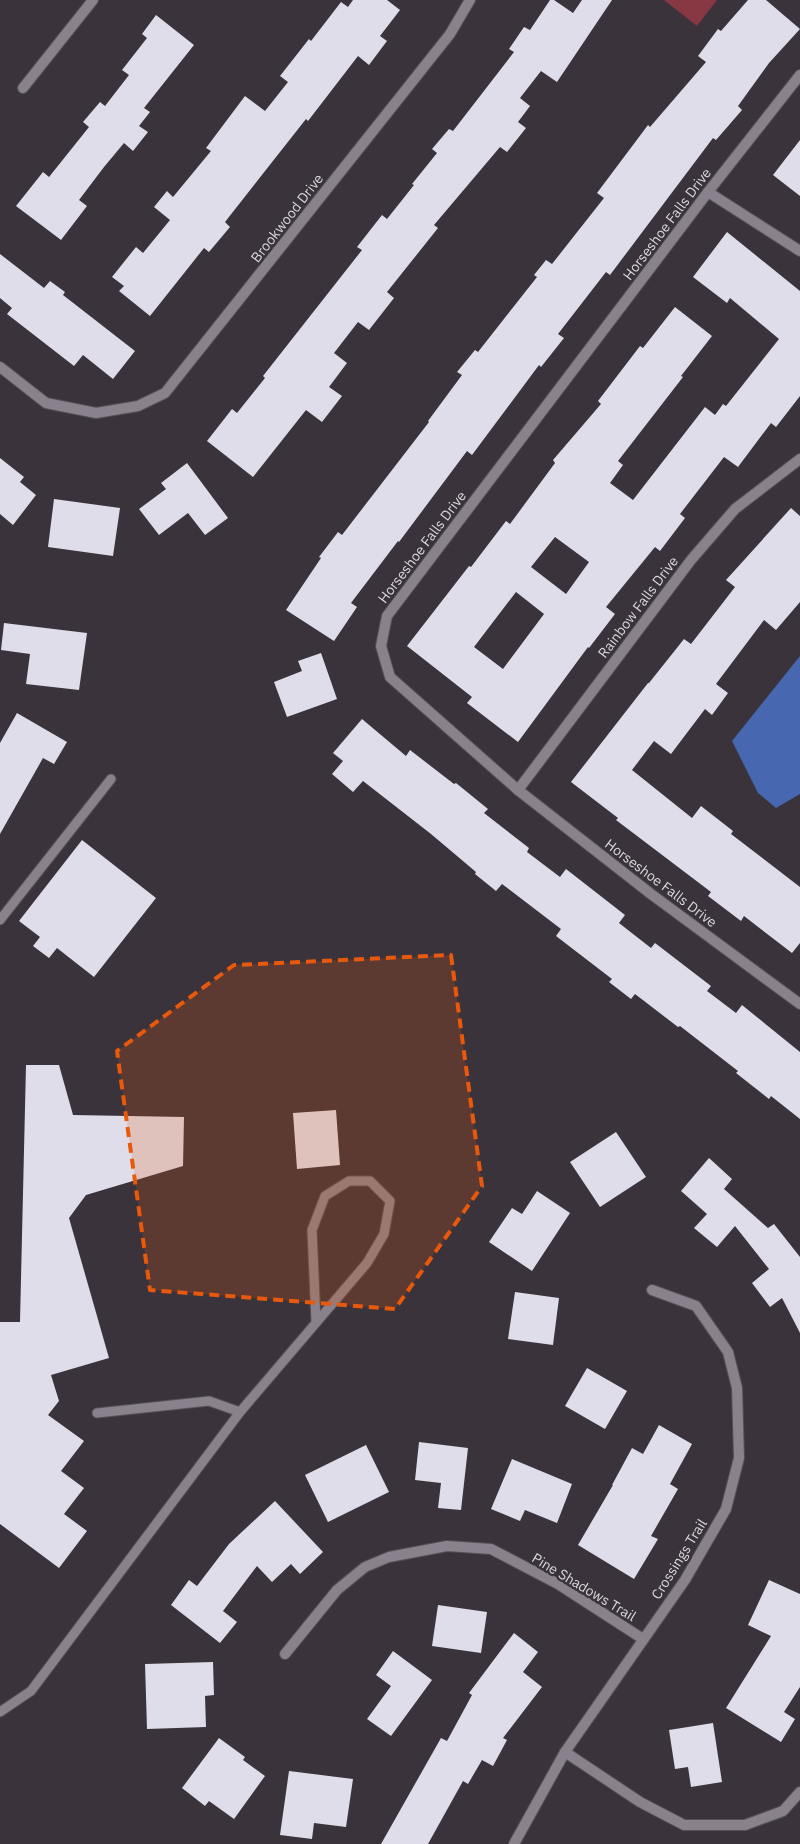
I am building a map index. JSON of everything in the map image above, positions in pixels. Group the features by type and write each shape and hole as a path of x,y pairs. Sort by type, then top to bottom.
{"street":[{"path":"23,88 93,0"},
{"name":"Brookwood Drive","path":"0,366 46,403 96,413 138,406 165,394 450,34 470,0"},
{"name":"Horseshoe Falls Drive","path":"799,1001 651,894 518,790 390,677 381,646 387,616 708,192 800,75"},
{"path":"708,192 800,252"},
{"name":"Rainbow Falls Drive","path":"518,790 691,560 735,509 800,459"},
{"name":"Crossings Trail","path":"514,1844 565,1752 685,1580 726,1509 739,1458 737,1388 728,1352 696,1306 652,1290"},
{"name":"Pine Shadows Trail","path":"285,1654 338,1590 365,1567 389,1557 447,1546 491,1549 558,1584 643,1639"},
{"path":"565,1752 640,1802 684,1825 745,1826 783,1811 800,1792"}],"lane":[{"path":"0,920 111,778"},
{"path":"0,1712 31,1691 240,1412 367,1263 384,1234 390,1201 370,1182 349,1181 325,1196 312,1230 316,1322"},
{"path":"97,1413 209,1401 240,1412"}],"highlighted area":[{"path":"451,955 482,1186 395,1309 150,1290 117,1051 234,965"}],"shaded area":[{"path":"664,0 717,0 697,26"}],"water":[{"path":"800,656 800,794 776,808 758,793 732,741"}],"building":[{"path":"353,0 387,0 400,10 380,36 387,41 369,65 358,56 308,121 306,119 225,222 230,227 209,252 204,248 150,316 119,291 124,286 112,277 136,247 143,253 170,220 154,207 167,191 173,197 211,151 206,148 245,96 265,111 288,82 280,76 309,39 311,41 341,2 348,7"},
{"path":"550,0 554,0 573,13 582,0 612,0 557,82 541,71 520,98 530,106 518,122 526,128 507,152 500,147 434,225 438,228 387,292 394,298 369,330 358,322 334,353 347,363 329,387 342,396 322,422 306,410 253,477 207,441 232,409 237,413 265,378 263,376 362,250 357,247 382,215 387,219 414,185 412,184 437,153 432,149 449,129 453,131 514,52 509,49 524,27 530,30"},
{"path":"748,0 766,0 800,29 769,63 738,106 742,110 716,140 713,138 610,275 606,272 558,334 564,338 541,367 539,365 472,455 467,451 351,603 357,607 334,641 286,610 321,558 319,557 338,532 342,535 429,422 462,375 457,372 475,350 478,352 537,277 534,275 546,260 552,264 604,198 597,193 648,125 650,127 706,62 698,56 718,29 721,31"},
{"path":"156,15 194,45 144,108 150,112 139,126 148,132 133,151 124,143 104,167 79,200 87,206 61,240 16,206 43,172 49,177 89,127 83,122 100,102 105,106 129,75 122,70 147,38 142,34"},
{"path":"800,140 800,196 773,175"},
{"path":"727,232 800,291 800,396 776,427 771,423 738,467 724,457 680,514 685,518 660,551 655,547 606,607 615,614 588,647 518,742 467,703 472,697 407,646 506,521 510,524 555,463 553,460 601,404 598,401 640,346 643,348 675,307 712,336 618,461 623,465 610,483 633,500 705,407 715,415 723,404 726,406 779,339 730,298 727,303 693,277","holes":["555,537 589,562 566,594 531,567","516,592 544,614 503,669 474,647"]},
{"path":"0,254 44,288 50,281 65,292 63,295 135,351 113,379 83,355 74,366 7,314 12,308 0,298"},
{"path":"0,458 24,477 20,482 36,495 13,525 0,514"},
{"path":"187,463 228,518 205,535 188,513 159,535 139,509 166,489 161,483"},
{"path":"54,499 120,508 113,556 48,547"},
{"path":"791,508 800,516 800,602 776,630 764,620 716,684 728,693 712,715 705,709 671,754 654,741 632,770 692,818 701,806 733,831 731,834 800,887 800,943 792,953 744,916 741,921 708,896 711,892 616,820 618,818 571,782 684,639 691,644 735,587 726,580"},
{"path":"4,623 87,633 79,690 26,684 30,654 1,650"},
{"path":"321,653 337,699 287,717 274,682 302,671 298,661"},
{"path":"17,713 67,742 54,764 43,758 0,834 0,743"},
{"path":"362,719 406,756 410,750 454,784 456,783 488,809 484,813 529,848 527,852 560,877 566,869 625,915 619,923 651,948 655,943 711,986 707,991 736,1013 742,1005 800,1052 800,1119 771,1096 769,1099 736,1073 738,1071 680,1026 678,1027 635,994 631,999 609,982 612,979 556,936 561,929 502,884 496,891 431,834 363,781 353,792 332,774 343,761 333,753"},
{"path":"82,840 156,898 94,977 57,948 49,958 33,946 40,937 19,921"},
{"path":"26,1065 59,1065 73,1115 184,1117 183,1166 86,1195 69,1218 109,1358 51,1375 59,1401 48,1415 84,1441 61,1471 84,1488 64,1514 87,1531 59,1568 0,1524 0,1322 20,1322"},
{"path":"336,1110 340,1165 297,1169 293,1113"},
{"path":"616,1132 646,1177 600,1207 570,1162"},
{"path":"709,1158 732,1179 724,1189 768,1228 774,1224 800,1257 800,1333 782,1298 770,1307 752,1283 769,1269 735,1226 717,1247 694,1228 707,1214 681,1191"},
{"path":"537,1191 570,1213 532,1271 489,1242 512,1208 522,1214"},
{"path":"515,1292 559,1298 553,1345 508,1339"},
{"path":"587,1368 627,1391 605,1429 565,1406"},
{"path":"659,1425 692,1444 670,1484 678,1489 651,1536 658,1539 634,1579 578,1545 632,1448 643,1454"},
{"path":"419,1442 468,1448 461,1510 438,1508 441,1483 415,1480"},
{"path":"366,1445 389,1492 328,1522 305,1475"},
{"path":"512,1459 572,1484 557,1523 525,1510 520,1521 491,1509"},
{"path":"275,1501 323,1552 300,1574 291,1564 272,1582 257,1566 223,1611 237,1622 220,1643 171,1605 189,1580 197,1586 229,1544"},
{"path":"769,1580 800,1594 800,1687 784,1712 795,1719 781,1742 726,1708 771,1636 748,1625"},
{"path":"438,1605 487,1612 481,1653 432,1646"},
{"path":"514,1633 538,1652 523,1672 542,1687 503,1738 507,1740 493,1766 482,1760 468,1784 463,1781 428,1844 381,1844 441,1738 447,1741 472,1695 469,1693"},
{"path":"393,1651 432,1680 391,1736 367,1719 391,1686 376,1675"},
{"path":"213,1662 214,1695 205,1696 206,1727 147,1729 145,1664"},
{"path":"713,1723 722,1782 691,1787 688,1767 675,1769 669,1730"},
{"path":"219,1738 245,1757 243,1760 265,1776 234,1819 209,1801 205,1806 182,1788"},
{"path":"289,1771 353,1779 346,1827 314,1823 312,1839 280,1835"}]}
